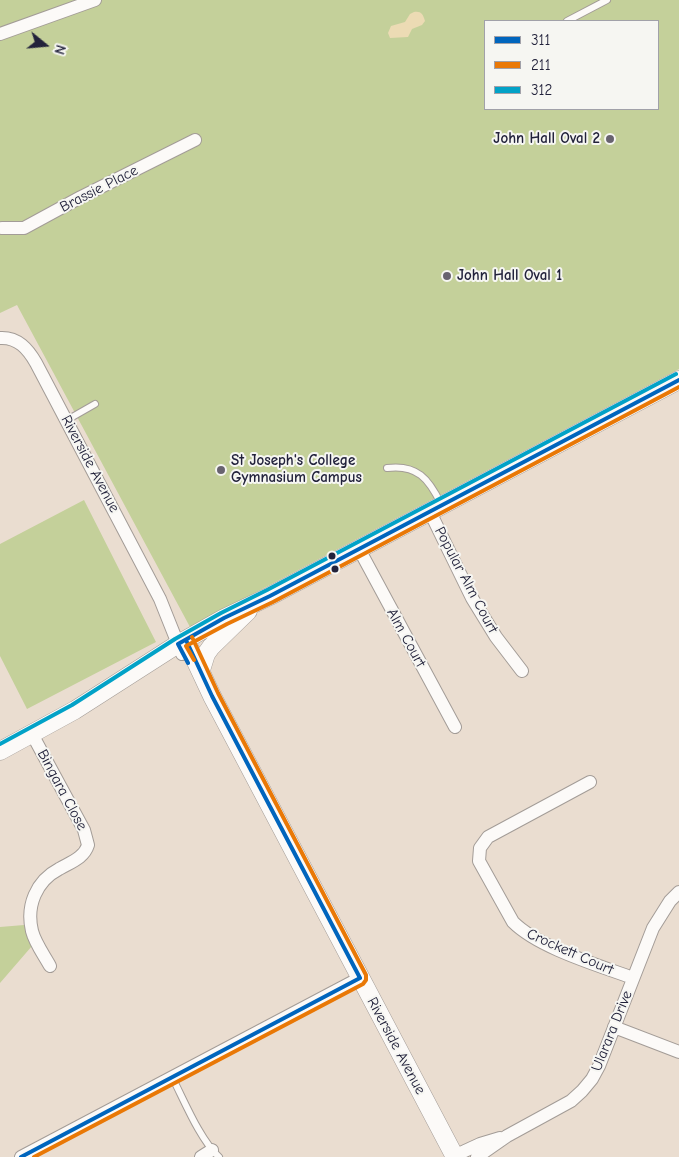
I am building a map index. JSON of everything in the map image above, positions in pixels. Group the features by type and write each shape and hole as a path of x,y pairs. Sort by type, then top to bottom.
{"main road":[{"path":"184,647 224,618 270,596 679,380"},
{"path":"0,751 248,611 270,596"},
{"path":"201,670 206,654 248,611"},
{"name":"Riverside Avenue","path":"184,647 201,670 212,696"},
{"name":"Riverside Avenue","path":"184,647 212,696 455,1157"}],"street":[{"path":"0,34 95,0"},
{"name":"Brassie Place","path":"1,228 24,228 195,140"},
{"name":"Riverside Avenue","path":"5,338 18,342 30,353 67,420 184,647"},
{"name":"Popular Alm Court","path":"436,508 472,598 496,637 522,671"},
{"name":"Alm Court","path":"358,549 455,727"},
{"name":"Bingara Close","path":"32,734 84,830 88,845 83,855 47,877 40,884 31,902 32,931 50,966"},
{"name":"Crockett Court","path":"590,782 488,836 480,848 479,861 513,922 520,929 546,944 633,978"},
{"name":"Ularara Drive","path":"477,1157 507,1136 560,1108 582,1091 592,1079 599,1066 653,928 661,914 679,892"},
{"path":"21,1157 360,978"},
{"path":"614,1027 679,1052"},
{"name":"Ularara Drive","path":"455,1157 480,1144 507,1136"}],"lane":[{"path":"569,20 606,0"},
{"path":"67,420 95,404"},
{"path":"387,468 408,468 424,477 431,484 436,508"},
{"path":"172,1077 211,1155"}],"green space":[{"path":"0,0 679,0 679,369 190,627 17,305 0,313"},
{"path":"84,500 156,642 27,709 0,656 0,544"},
{"path":"24,925 32,946 0,983 0,927"}],"sand":[{"path":"414,12 422,15 425,21 422,25 412,29 408,37 390,38 388,33 391,26 405,22 410,14"}],"transit line":[{"name":"312","path":"0,744 72,705 175,639 221,613 676,374"},
{"name":"311","path":"188,663 178,644 224,618 270,596 679,380"},
{"name":"211","path":"194,660 186,646 273,602 679,387"},
{"name":"211","path":"34,1157 363,984 366,980 366,975 218,693 192,637"},
{"name":"311","path":"21,1157 360,978 212,696 186,640"}],"place":[{"name":"John Hall Oval 2","path":"610,139"},
{"name":"John Hall Oval 1","path":"447,276"},
{"name":"St Joseph's College Gymnasium Campus","path":"221,470"}]}
